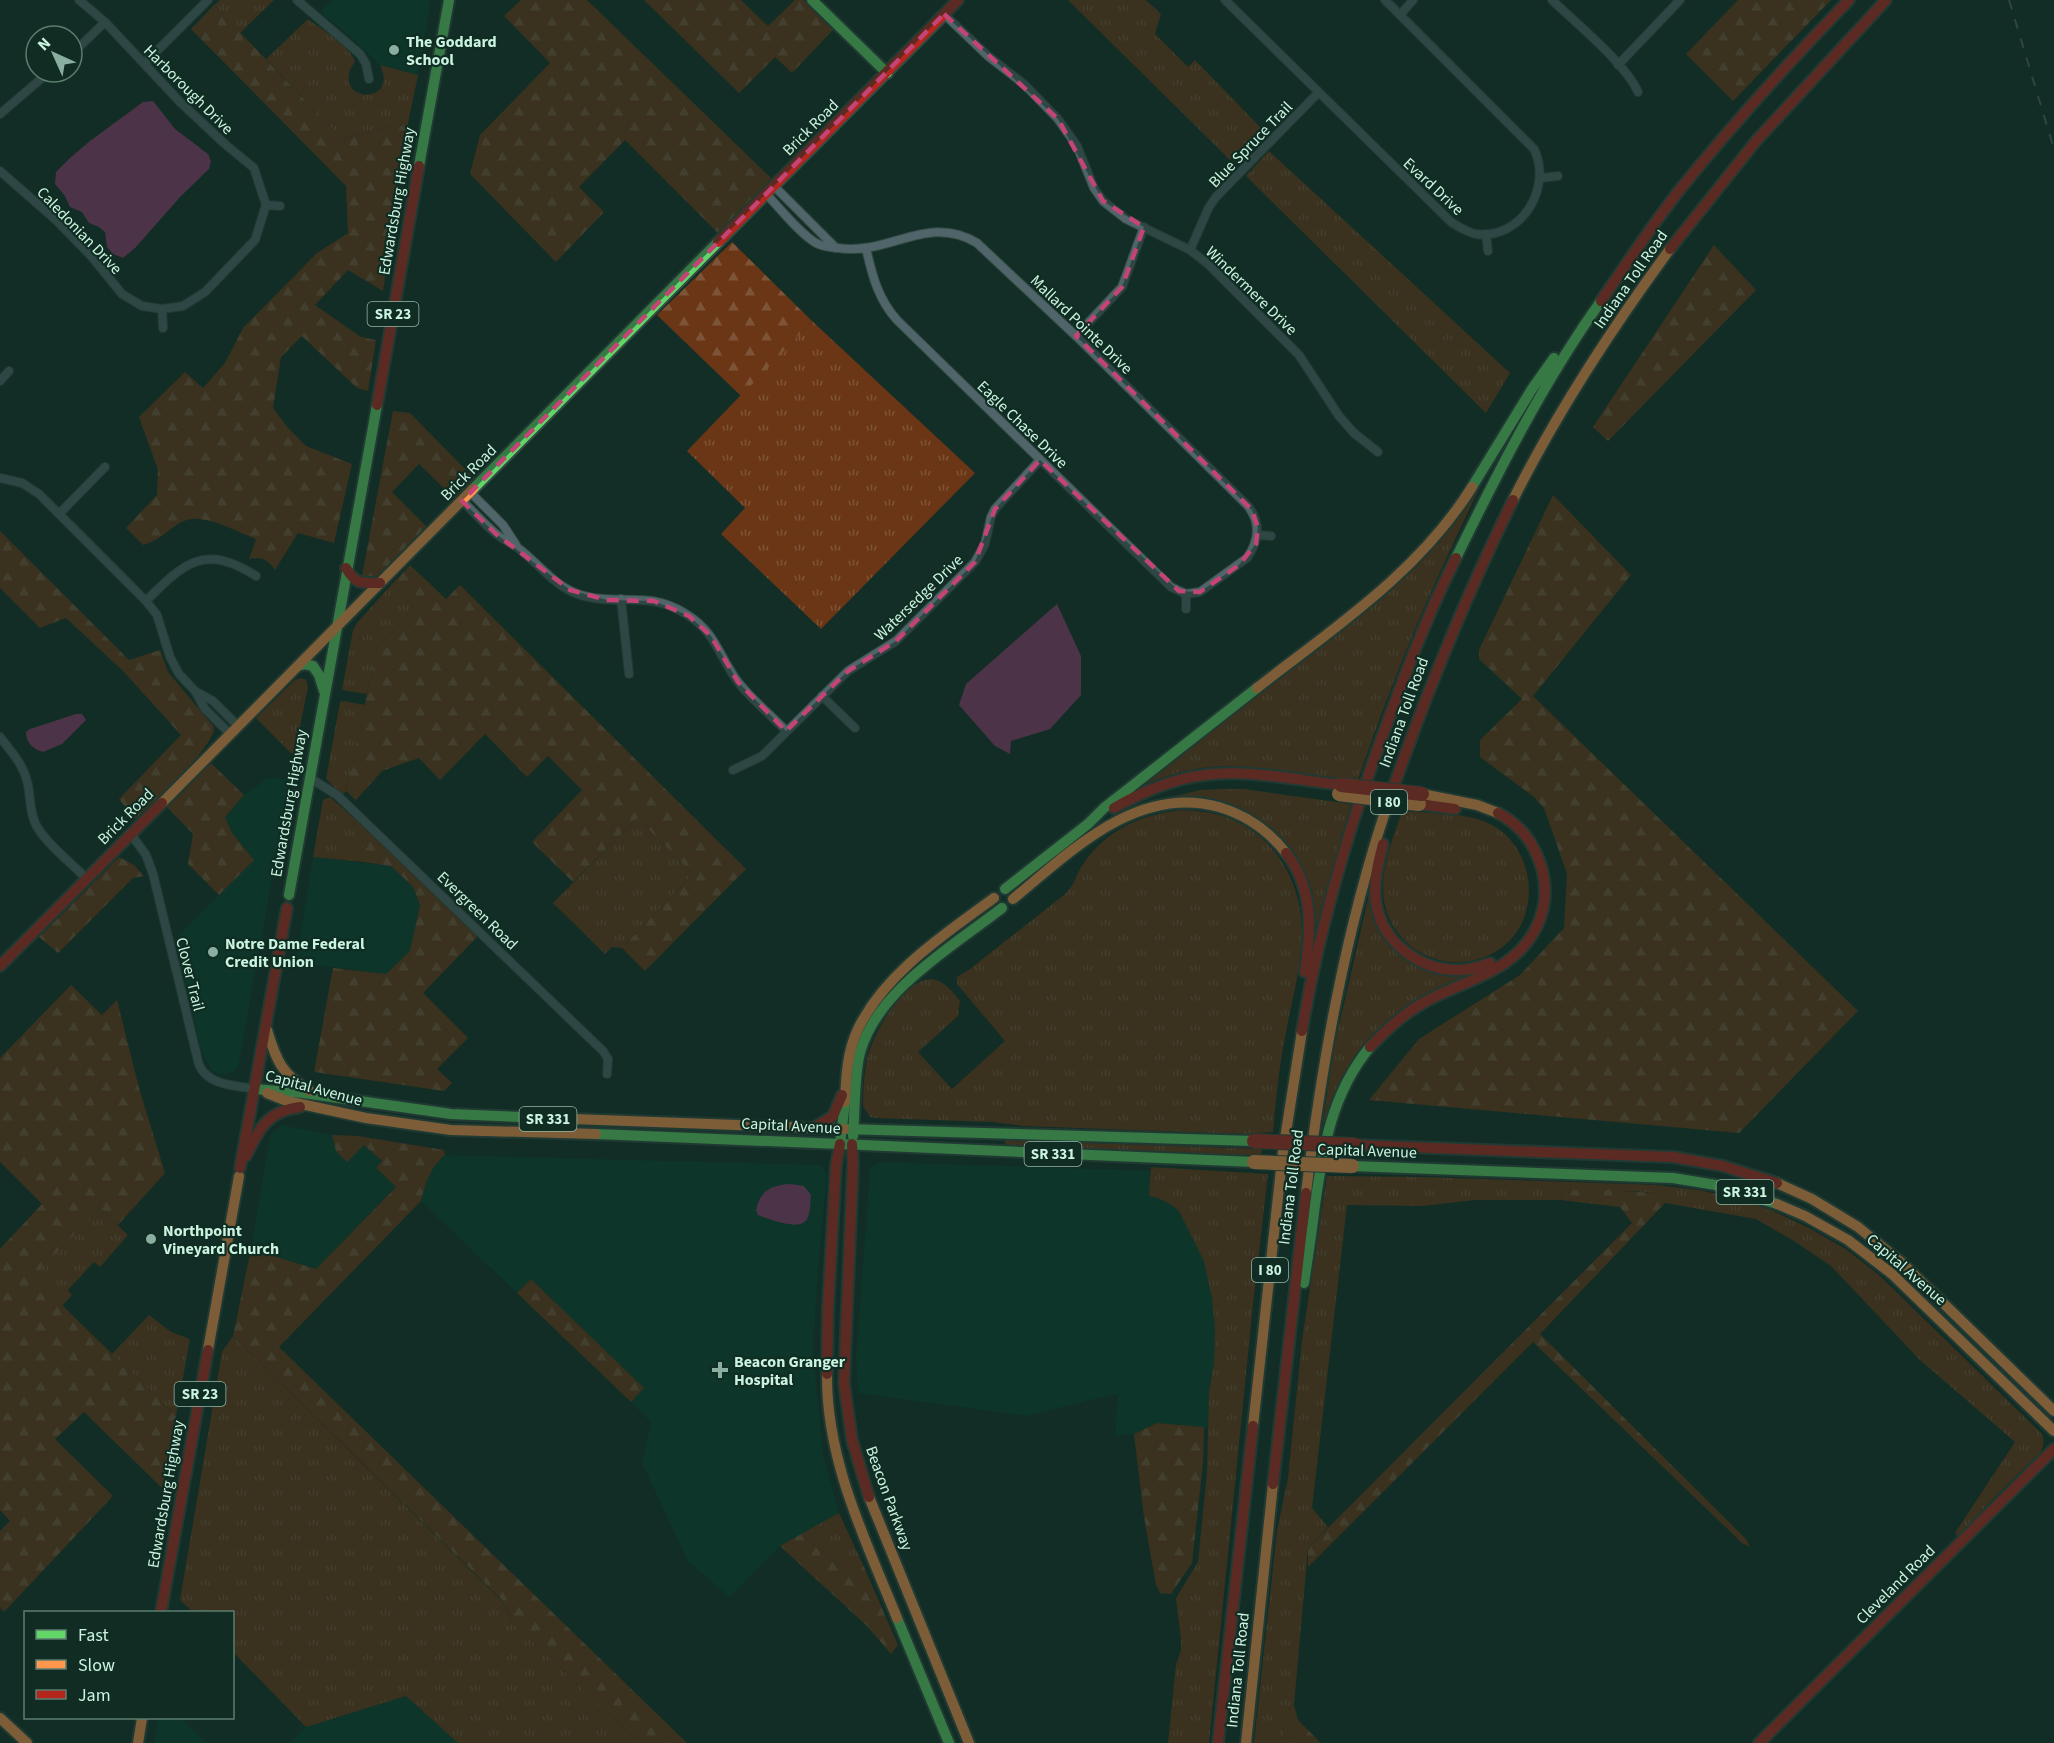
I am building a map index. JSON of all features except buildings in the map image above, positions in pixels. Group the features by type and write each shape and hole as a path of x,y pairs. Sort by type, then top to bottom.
{"main road":[{"name":"Edwardsburg Highway","path":"161,1611 449,0"},
{"path":"812,0 887,73"},
{"name":"Brick Road","path":"0,966 958,0"},
{"name":"Indiana Toll Road","path":"1218,1743 1281,1163 1291,1095 1317,953 1335,883 1375,755 1409,663 1456,554 1502,463 1551,378 1630,258 1717,145 1849,0"},
{"name":"Indiana Toll Road","path":"1246,1743 1317,1100 1328,1035 1357,903 1417,717 1456,621 1496,535 1544,443 1614,329 1681,234 1737,162 1804,86 1886,0"},
{"path":"949,1743 866,1541 838,1463 832,1438 827,1394 828,1308 836,1165 846,1144 859,1055 866,1035 876,1016 903,984 1003,899 1104,808 1374,596 1424,549 1461,504 1532,389 1591,304 1630,258"},
{"path":"346,568 351,577 359,583 380,583"},
{"path":"295,668 309,663 321,678 325,693"},
{"path":"1417,717 1408,761 1377,871 1375,898 1381,921 1395,943 1414,959 1436,968 1457,971 1481,967 1501,958 1518,942 1529,925 1536,906 1537,885 1531,858 1521,841 1493,817 1420,799"},
{"path":"1088,824 1143,792 1188,777 1242,774 1340,790"},
{"path":"814,1128 833,1116 839,1106 847,1078 853,1042 862,1020 897,976 1136,804 1172,789 1212,782 1272,784 1483,805 1504,815 1527,836 1540,861 1545,884 1543,909 1534,933 1520,952 1501,966 1440,994 1414,1008 1391,1025 1368,1049 1348,1077 1332,1112 1323,1150 1297,1329 1286,1367"},
{"path":"1103,827 1133,813 1160,805 1189,801 1214,805 1237,813 1260,826 1280,844 1295,866 1305,887 1310,915 1310,942 1291,1053 1291,1095"},
{"path":"266,1026 276,1061 282,1071 318,1101"},
{"path":"847,1078 848,1129"},
{"name":"Capital Avenue","path":"254,1089 289,1091 397,1123 451,1130 750,1139 1673,1179 1716,1185 1766,1199 1826,1227 1877,1261 2054,1431"},
{"path":"239,1172 267,1120 285,1108 318,1101"},
{"name":"Capital Avenue","path":"318,1101 452,1114 1673,1157 1723,1166 1772,1181 1834,1211 1887,1249 2054,1411"},
{"name":"Beacon Parkway","path":"846,1144 850,1243 844,1389 851,1442 863,1482 969,1743"},
{"name":"Cleveland Road","path":"1759,1743 2054,1449"},
{"path":"0,1718 27,1743"},
{"path":"138,1743 142,1719"}],"street":[{"name":"Harborough Drive","path":"80,0 105,22 195,116 254,168 266,205"},
{"path":"145,63 208,0"},
{"path":"297,0 360,54 366,64 369,79"},
{"name":"Evard Drive","path":"1225,0 1450,222 1470,232 1486,234"},
{"path":"1385,0 1529,142 1539,162 1541,178 1537,196 1524,214 1505,229 1486,234 1488,251"},
{"path":"1400,15 1413,0"},
{"path":"1552,0 1618,64 1638,92"},
{"path":"1618,64 1680,0"},
{"name":"Windermere Drive","path":"944,14 988,56 1025,85 1058,119 1077,146 1094,188 1103,201 1118,214 1190,250 1208,264 1299,355 1339,416 1354,433 1378,452"},
{"path":"84,42 105,22"},
{"path":"0,114 35,84"},
{"name":"Blue Spruce Trail","path":"1190,250 1209,207 1216,197 1318,93"},
{"name":"Caledonian Drive","path":"0,171 63,228 92,257 123,294 142,306 162,309"},
{"path":"1541,178 1558,176"},
{"name":"Mallard Pointe Drive","path":"770,190 836,248 866,248 932,231 948,231 962,235 983,248 1076,336 1248,506 1257,522 1257,535"},
{"path":"163,328 162,309 183,306 205,292 255,240 266,205 280,206"},
{"path":"1076,336 1122,287 1144,227"},
{"name":"Eagle Chase Drive","path":"866,248 879,293 891,313 1171,587 1189,594"},
{"path":"0,381 9,371"},
{"name":"Watersedge Drive","path":"733,770 750,764 762,756 848,671 896,641 975,562 985,544 995,509 1040,460"},
{"path":"59,514 105,467"},
{"path":"0,478 12,480 30,488 146,601 157,615 174,666 179,674 195,691 213,701 234,730"},
{"path":"467,497 503,525 519,549 550,579 570,591 586,597 607,600 654,601 669,605 689,615 700,624 718,646 738,682 786,731"},
{"path":"1186,609 1189,594 1209,587 1247,558 1253,550 1257,535 1271,536"},
{"path":"146,601 176,571 201,560 227,561 256,576"},
{"path":"621,599 629,674"},
{"path":"822,696 855,728"},
{"path":"0,737 23,769 28,782 36,826 86,878"},
{"name":"Evergreen Road","path":"310,778 322,784 345,802 603,1051 608,1059 607,1074"},
{"name":"Clover Trail","path":"130,834 146,855 153,874 203,1073 217,1082 254,1089"}],"highlighted area":[{"path":"944,14 1058,119 1103,201 1144,227 1122,287 1076,336 1252,510 1258,528 1256,544 1239,565 1200,592 1179,591 1040,460 995,509 975,562 896,641 848,671 786,731 738,682 711,636 689,616 654,601 607,600 570,590 496,534 462,501"}],"shaded area":[{"name":"The Goddard School","path":"333,0 431,0 418,75 380,65 349,35 320,12"},
{"path":"153,101 175,129 208,154 211,161 209,169 123,258 113,254 107,247 105,232 89,223 82,212 70,207 65,196 55,184 56,172 90,141 143,102"},
{"path":"1057,604 1081,656 1081,695 1050,729 1011,741 1010,754 995,746 959,705 966,684"},
{"path":"82,714 86,720 62,744 43,752 29,742 26,732 30,729"},
{"path":"268,778 290,780 238,1067 225,1074 216,1073 211,1070 201,1050 174,940 254,860 232,833 225,817 244,795"},
{"path":"313,857 391,866 413,887 420,905 410,951 386,974 296,962"},
{"path":"281,1125 332,1135 336,1151 364,1144 382,1161 376,1168 396,1187 316,1269 251,1249 270,1136"},
{"name":"Beacon Granger Hospital","path":"445,1155 821,1165 827,1174 813,1353 823,1454 839,1513 780,1546 730,1597 688,1561 642,1463 651,1422 631,1402 643,1388 531,1279 517,1293 421,1201 427,1177 435,1164"},
{"name":"Beacon Granger Hospital","path":"880,1162 1151,1171 1185,1202 1239,1207 1213,1428 1157,1423 1134,1434 1115,1435 1118,1397 1114,1394 1027,1416 858,1393 856,1359 870,1169"},
{"path":"790,1184 804,1186 811,1195 809,1213 804,1223 791,1225 758,1215 756,1210 758,1203 767,1190"},
{"path":"407,1696 458,1743 290,1743 306,1727"},
{"path":"158,1719 182,1719 206,1743 154,1743"}],"green space":[{"path":"220,0 274,0 240,33 214,5"},
{"path":"521,0 587,0 772,179 718,233 625,140 579,187 604,212 556,262 470,174 480,135 550,63 504,16"},
{"path":"644,0 741,0 768,26 795,0 804,0 833,30 792,73 775,57 739,93"},
{"path":"1068,0 1146,0 1161,14 1155,34 1188,67 1195,60 1262,129 1230,160"},
{"path":"1738,0 1831,0 1733,101 1686,54"},
{"path":"214,5 342,139 398,124 407,128 383,291 348,270 315,305 361,337 376,340 368,391 357,388 302,336 281,357 273,408 306,446 352,464 334,543 298,533 275,570 264,560 249,559 256,539 210,521 192,519 184,521 143,545 126,528 157,495 158,470 139,417 185,372 203,388 225,363 243,328 317,253 348,233 346,186 191,29"},
{"path":"308,19 341,43 351,55 355,61 349,73 350,84 361,94 377,92 382,86 384,77 380,65 418,75 407,128 398,124 342,139 266,59"},
{"path":"1269,151 1510,373 1486,413 1246,176"},
{"path":"732,242 812,321 741,396 657,315"},
{"path":"1714,245 1756,290 1608,441 1593,427"},
{"path":"812,321 975,473 821,629 721,534 745,508 687,451"},
{"path":"393,411 410,413 475,479 455,499 419,464 392,492 427,527 375,578 369,580 363,579 362,576"},
{"path":"1487,473 1417,624 1358,780 1228,766 1184,771 1143,785 1370,605"},
{"path":"1553,495 1631,575 1533,696 1858,1011 1739,1133 1369,1100 1419,1039 1520,975 1564,928 1567,874 1544,808 1534,797 1480,757 1480,740 1522,699 1479,659 1479,650"},
{"path":"0,531 129,660 160,650 168,672 214,727 204,748 193,761 135,819 119,799 181,735 124,672 66,618 40,628 0,588"},
{"path":"410,565 446,599 460,585 746,869 645,971 622,948 693,874 637,818 573,882 532,842 582,790 548,756 527,777 485,734 440,780 419,758 382,771 356,800 346,791 377,648 414,608 392,584"},
{"path":"392,584 414,608 377,648 367,694 342,690 353,630"},
{"path":"301,678 306,680 308,687 294,756 256,718 295,680"},
{"path":"340,702 365,705 346,791 342,795 326,779"},
{"path":"211,763 244,795 225,817 232,833 254,860 219,895 188,864 193,834 167,807"},
{"path":"1244,789 1351,804 1315,931 1309,894 1258,821 1175,799 1175,796 1201,790"},
{"path":"330,797 370,832 363,840 363,862 313,857 323,800"},
{"path":"1182,810 1223,816 1257,834 1282,861 1297,895 1301,914 1302,946 1281,1060 1273,1132 1245,1134 1023,1126 993,1122 870,1117 863,1106 867,1059 883,1022 902,995 925,980 936,980 946,986 960,1001 958,1016 918,1052 952,1089 1005,1041 957,984 957,977 1065,894 1093,851 1115,832 1153,815"},
{"path":"1402,811 1443,813 1474,818 1501,831 1515,845 1524,863 1528,882 1528,901 1523,920 1513,937 1498,950 1479,959 1460,962 1440,960 1422,954 1407,943 1394,928 1386,911 1383,880 1389,850"},
{"path":"637,818 693,874 622,948 612,947 605,954 553,903"},
{"path":"370,832 478,936 423,993 468,1038 437,1069 452,1083 444,1091 314,1072 333,968 386,974 410,951 420,905 413,887 391,866 363,862 363,840"},
{"path":"119,857 134,865 144,876 133,878 58,953 39,937"},
{"path":"1370,891 1396,949 1468,974 1378,1033 1321,1136 1334,1047"},
{"path":"71,985 102,1015 117,1000 139,1088 165,1173 118,1225 100,1208 33,1277 176,1416 162,1488 84,1412 55,1439 113,1496 4,1612 0,1607 0,1531 10,1521 0,1510 0,1249 42,1204 0,1162 0,1058"},
{"path":"332,1135 358,1136 444,1150 445,1155 429,1176 421,1201 279,1347 687,1743 640,1743 513,1623 502,1600 233,1336 251,1249 316,1269 396,1187 376,1168 382,1161 364,1145 347,1162 336,1151"},
{"path":"1005,1140 1262,1149 1261,1156 1005,1146"},
{"path":"1151,1167 1268,1174 1209,1743 1168,1743 1176,1664 1181,1651 1176,1598 1198,1562 1207,1473 1209,1392 1214,1364 1215,1330 1212,1298 1204,1261 1179,1211 1165,1201 1149,1196"},
{"path":"1327,1176 1657,1185 1736,1198 1773,1211 1847,1250 1879,1275 2041,1433 2044,1442 2041,1452 1987,1505 1959,1538 1955,1533 2015,1442 1920,1360 1831,1266 1756,1219 1665,1203 1656,1193 1632,1191 1564,1191 1560,1200 1475,1200 1422,1206 1347,1205 1312,1508 1328,1527 1308,1548 1294,1705 1298,1720 1284,1723 1282,1743 1254,1743 1277,1531 1288,1478 1302,1341"},
{"path":"1588,1189 1656,1193 1665,1203 1540,1334 1746,1539 1750,1547 1742,1543 1533,1342 1308,1567 1308,1548 1632,1223 1620,1207 1560,1200 1564,1191"},
{"path":"100,1208 128,1235 100,1267 94,1262 68,1290 72,1295 62,1306 32,1277"},
{"path":"531,1279 644,1388 631,1402 517,1293"},
{"path":"149,1315 171,1332 190,1339 176,1416 112,1354"},
{"path":"233,1336 502,1601 513,1623 640,1743 458,1743 406,1696 306,1727 234,1653 234,1611 192,1611 180,1600 222,1352"},
{"path":"1157,1423 1204,1427 1203,1463 1192,1563 1171,1594 1160,1593 1156,1585 1144,1517 1134,1434"},
{"path":"839,1513 864,1567 843,1567 801,1534"},
{"path":"801,1534 843,1567 864,1567 898,1645 891,1654 867,1626 780,1546"},
{"path":"1298,1720 1321,1743 1282,1743 1284,1723"}],"railway":[{"path":"2009,0 2054,149"}],"traffic: fast":[{"path":"419,166 449,0"},
{"path":"812,0 887,73"},
{"path":"473,489 718,242"},
{"path":"1456,558 1541,394 1601,301"},
{"path":"1472,487 1532,389 1554,358"},
{"path":"289,895 377,405"},
{"path":"298,666 304,664 313,666 319,675 324,691"},
{"path":"1005,889 1257,688"},
{"path":"853,1136 860,1053 869,1031 882,1010 899,990 940,954 1002,908"},
{"path":"1304,1283 1322,1162 1331,1122 1346,1083 1370,1047"},
{"path":"254,1089 303,1093 451,1114 546,1118"},
{"path":"845,1102 840,1144 1254,1162"},
{"path":"844,1129 1254,1141"},
{"path":"596,1134 840,1144"},
{"path":"1352,1166 1673,1178 1716,1185 1777,1204"},
{"path":"897,1618 949,1743"}],"traffic: slow":[{"path":"1513,500 1586,371 1670,249"},
{"path":"1257,688 1345,620 1401,572 1451,517 1472,487"},
{"path":"162,803 473,489"},
{"path":"1339,794 1419,804"},
{"path":"1422,794 1477,805 1498,813"},
{"path":"1013,899 1082,843 1107,827 1133,814 1160,805 1189,802 1229,810 1264,830 1286,853"},
{"path":"1306,1193 1328,1046 1347,949 1387,806"},
{"path":"845,1102 851,1047 870,1009 900,972 994,898"},
{"path":"267,1030 281,1066 286,1073 310,1091"},
{"path":"1253,1426 1283,1151 1302,1031"},
{"path":"267,1093 287,1101 366,1118 451,1130 596,1134"},
{"path":"546,1118 844,1129"},
{"path":"1254,1162 1352,1166"},
{"path":"208,1350 239,1176"},
{"path":"1777,1183 1812,1199 1858,1227 1902,1263 2054,1411"},
{"path":"1777,1204 1805,1216 1848,1240 1892,1274 2054,1431"},
{"path":"827,1374 828,1406 840,1468 861,1529 897,1618"},
{"path":"1246,1743 1273,1484"},
{"path":"869,1497 969,1743"},
{"path":"0,1718 27,1743"},
{"path":"138,1743 142,1719"}],"traffic: jam":[{"path":"718,242 958,0"},
{"path":"1601,301 1658,219 1698,167 1761,94 1849,0"},
{"path":"1670,249 1756,141 1886,0"},
{"path":"377,405 419,166"},
{"path":"1387,806 1445,651 1513,500"},
{"path":"1302,1031 1328,908 1364,788 1414,652 1456,558"},
{"path":"346,568 353,578 360,582 380,583"},
{"path":"1114,808 1158,787 1204,775 1255,774 1341,785"},
{"path":"1341,785 1422,794"},
{"path":"0,966 162,803"},
{"path":"1419,804 1455,809"},
{"path":"1370,1047 1382,1034 1416,1007 1487,973 1516,955 1537,926 1544,905 1545,890 1539,860 1526,836 1498,813"},
{"path":"1383,844 1375,896 1380,917 1395,942 1417,960 1444,969 1467,969 1490,963"},
{"path":"1286,853 1302,881 1306,895 1309,925 1305,972"},
{"path":"240,1168 287,908"},
{"path":"814,1128 833,1116 842,1095"},
{"path":"246,1156 260,1130 272,1117 289,1109 300,1107"},
{"path":"1254,1141 1355,1145"},
{"path":"827,1374 828,1308 836,1165 840,1144"},
{"path":"852,1144 844,1383 852,1440 869,1497"},
{"path":"1355,1145 1673,1157 1723,1166 1777,1183"},
{"path":"1273,1484 1306,1193"},
{"path":"161,1611 208,1350"},
{"path":"1218,1743 1253,1426"},
{"path":"1759,1743 2054,1449"}],"place":[{"name":"The Goddard School","path":"394,50"},
{"name":"Notre Dame Federal Credit Union","path":"213,952"},
{"name":"Northpoint Vineyard Church","path":"151,1239"},
{"name":"Beacon Granger Hospital","path":"720,1370"}]}
